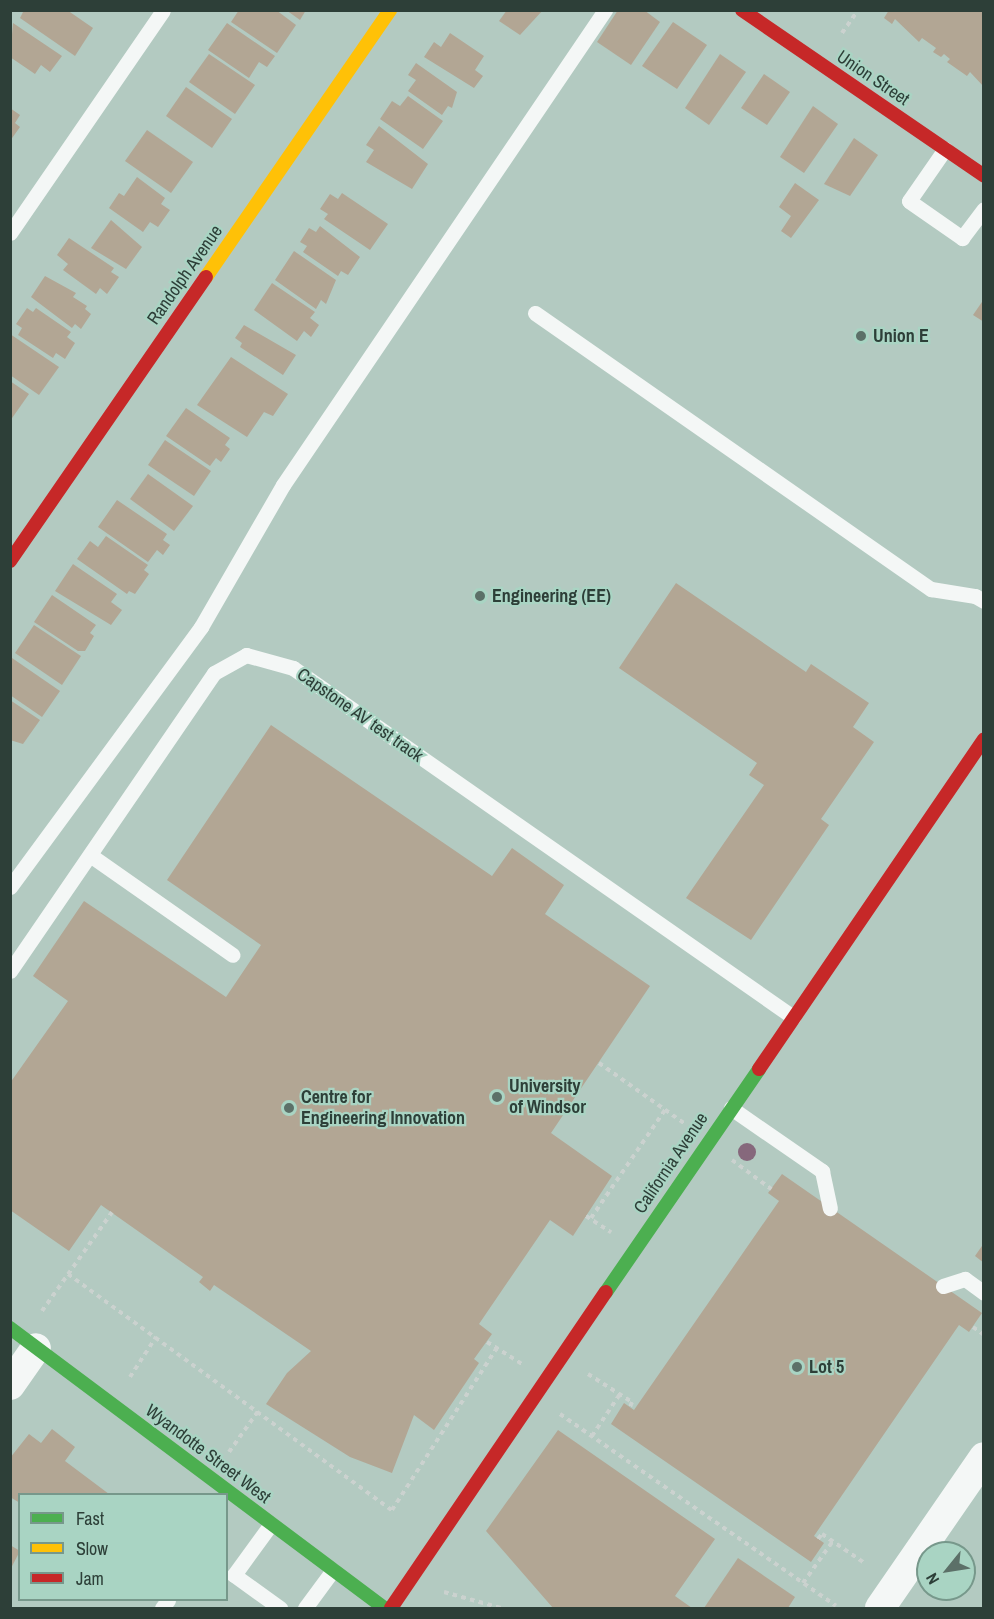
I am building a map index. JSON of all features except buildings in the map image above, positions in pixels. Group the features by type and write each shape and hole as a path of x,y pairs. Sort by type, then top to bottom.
{"street":[{"name":"Randolph Avenue","path":"10,561 390,10"},
{"name":"Union Street","path":"742,10 984,176"},
{"name":"California Avenue","path":"391,1608 793,1017 978,761 984,739"},
{"name":"Wyandotte Street West","path":"10,1328 384,1608"},
{"path":"10,1385 36,1348"},
{"path":"880,1608 984,1457"}],"lane":[{"path":"10,233 163,10"},
{"path":"10,887 201,627 283,485 605,10"},
{"path":"945,149 909,201 962,238 984,209"},
{"path":"535,313 931,589 975,596 984,602"},
{"name":"Capstone AV test track","path":"10,971 214,674 246,655 293,668 793,1017"},
{"path":"90,855 233,955"},
{"path":"731,1108 822,1171 830,1208"},
{"path":"943,1286 965,1279 984,1293"},
{"path":"228,1512 237,1499"},
{"path":"272,1524 234,1575 280,1608"},
{"path":"305,1608 333,1570"}],"path":[{"path":"842,33 858,10"},
{"path":"599,1063 691,1128"},
{"path":"617,1236 589,1217 665,1110"},
{"path":"731,1160 771,1189"},
{"path":"42,1311 112,1212"},
{"path":"68,1274 259,1410 392,1510 497,1348"},
{"path":"973,1327 984,1335"},
{"path":"130,1377 156,1337"},
{"path":"487,1341 527,1367"},
{"path":"585,1372 632,1402 630,1407"},
{"path":"592,1436 620,1394"},
{"path":"229,1452 259,1410"},
{"path":"557,1412 836,1606"},
{"path":"819,1539 822,1534 866,1564"},
{"path":"803,1583 832,1541"},
{"path":"444,1592 501,1608"}],"traffic: fast":[{"path":"606,1292 759,1069"},
{"path":"10,1328 384,1608"}],"traffic: slow":[{"path":"206,277 390,10"}],"traffic: jam":[{"path":"742,10 984,176"},
{"path":"10,561 206,277"},
{"path":"759,1069 984,739"},
{"path":"391,1608 606,1292"}],"place":[{"name":"Union E","path":"861,336"},
{"name":"Engineering (EE)","path":"480,596"},
{"name":"University of Windsor","path":"497,1097"},
{"name":"Centre for Engineering Innovation","path":"289,1108"},
{"name":"Lot 5","path":"797,1367"}]}
